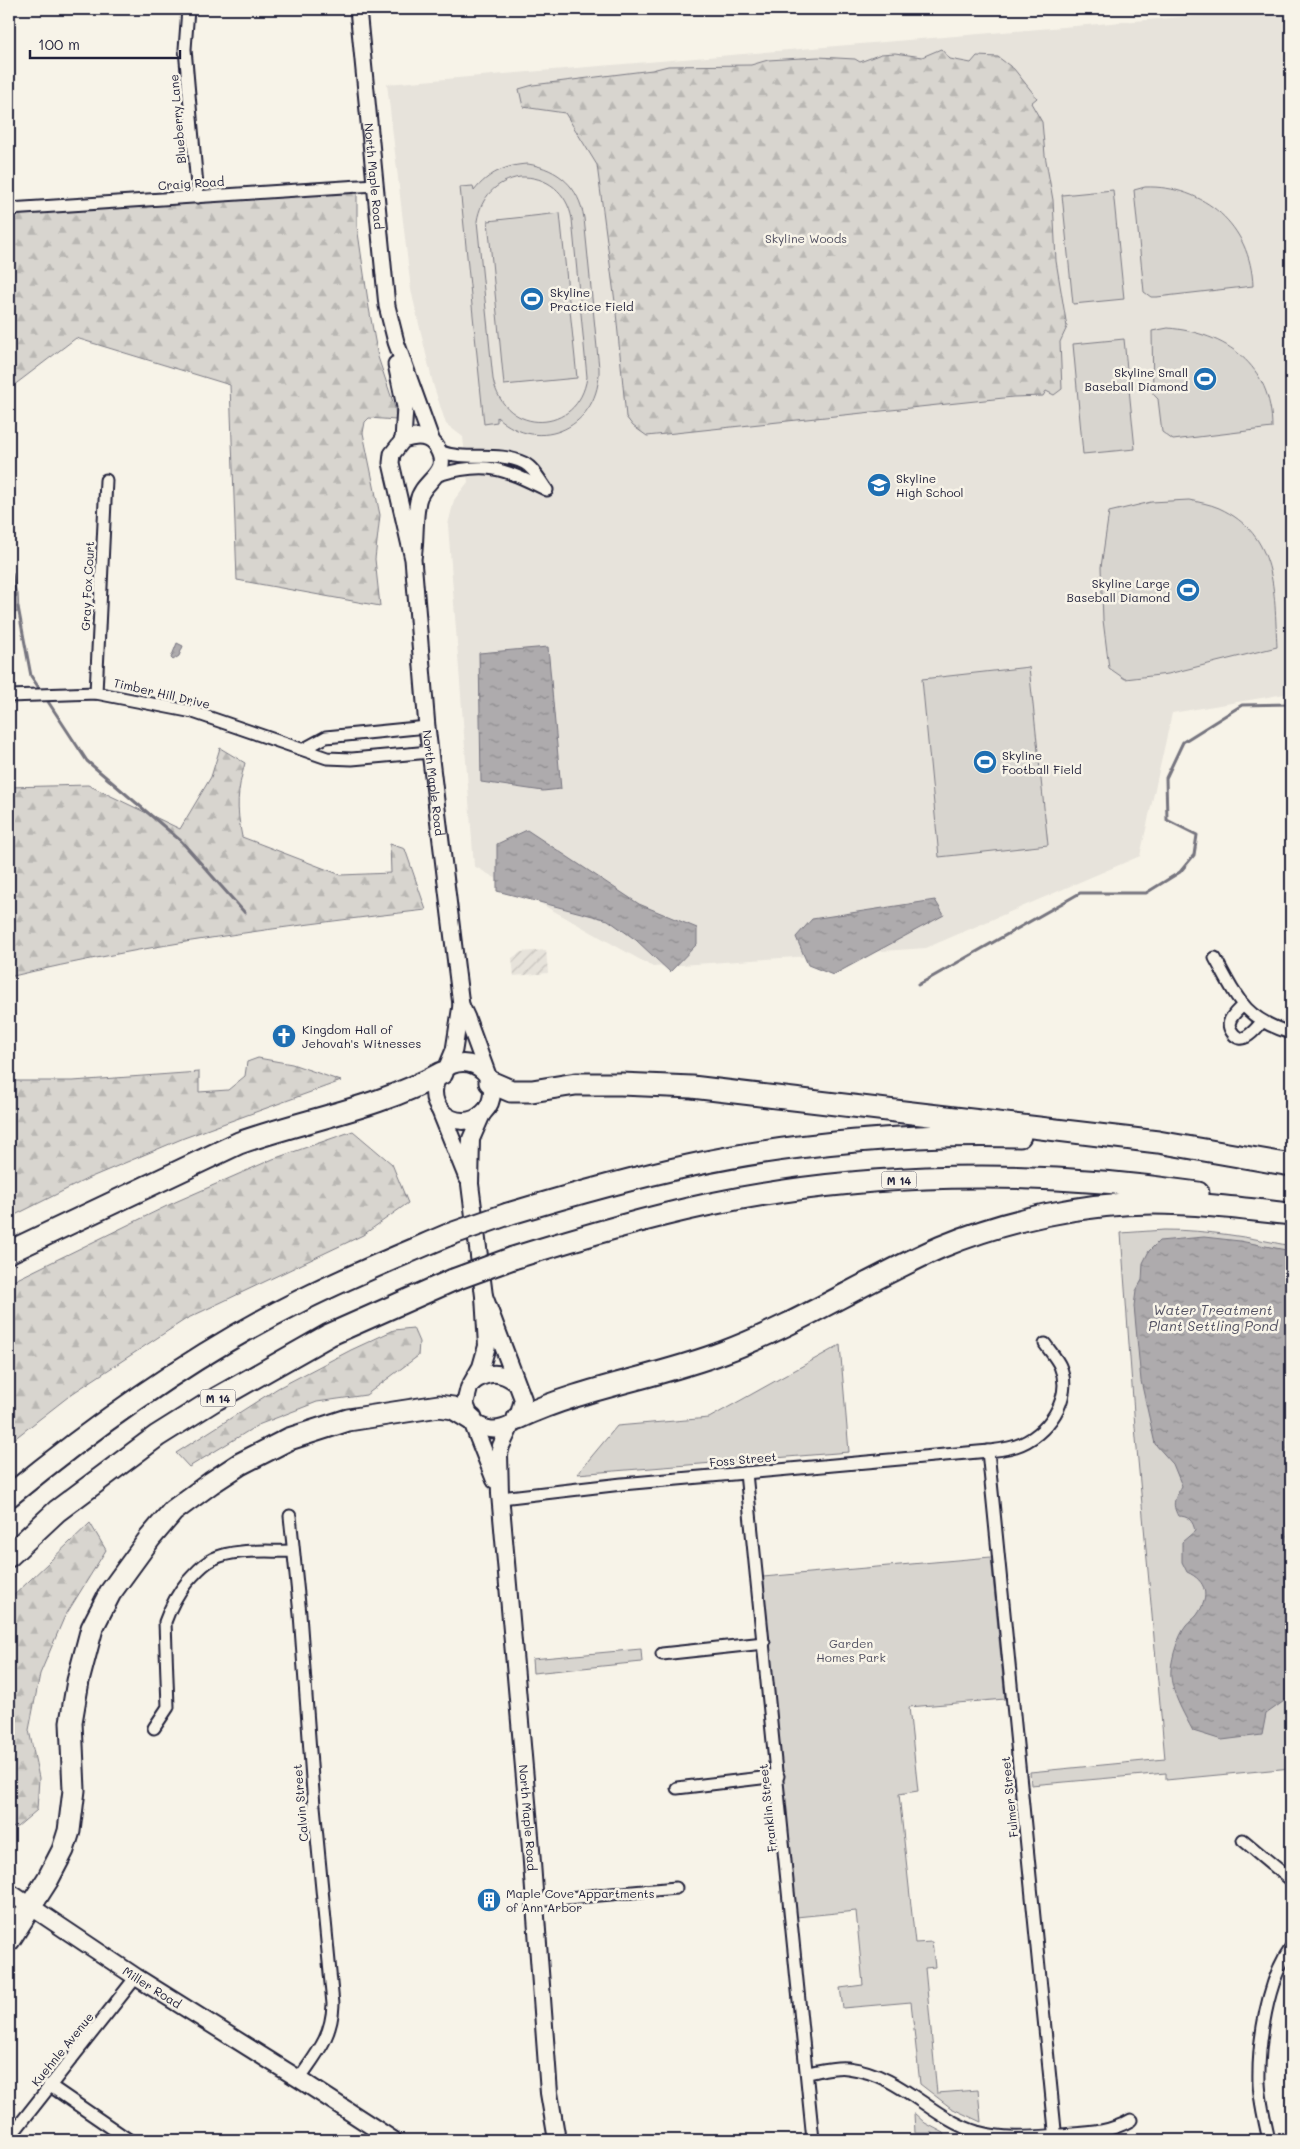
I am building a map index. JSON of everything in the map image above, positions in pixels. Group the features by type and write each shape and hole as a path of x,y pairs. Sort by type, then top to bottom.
{"highway":[{"path":"9,1252 239,1143 275,1130 404,1093 444,1071"},
{"path":"490,1080 511,1091 576,1084 692,1087 1158,1142 1291,1165"},
{"path":"9,1496 65,1450 126,1406 241,1334 301,1300 448,1236 508,1214 605,1185 689,1166 822,1145 917,1138 1009,1136 1158,1142"},
{"name":"M 14","path":"9,1556 56,1511 157,1436 216,1399 329,1335 453,1280 582,1236 708,1205 782,1192 906,1179 965,1176 1039,1178 1154,1187 1250,1201 1291,1213"},
{"path":"514,1421 556,1401 672,1369 725,1352 942,1247 1010,1224 1105,1206 1151,1203 1228,1206 1291,1213"},
{"path":"9,1940 52,1872 69,1831 74,1790 71,1722 78,1681 92,1628 110,1593 173,1511 211,1483 267,1449 289,1439 348,1420 439,1406 453,1408 472,1420"}],"main road":[{"path":"469,1064 477,1067 490,1080 491,1099 482,1114 465,1121 447,1116 440,1110 434,1091 436,1082 444,1071 453,1065 469,1064"},
{"name":"North Maple Road","path":"440,1110 470,1184"},
{"name":"North Maple Road","path":"482,1114 470,1139 470,1184 484,1296 486,1346 483,1362 466,1396 467,1412 472,1420 500,1496"},
{"name":"North Maple Road","path":"484,1296 523,1399 499,1454 500,1496 535,1901 549,2093 557,2140"},
{"path":"473,1382 481,1376 499,1373 515,1382"},
{"path":"472,1420 479,1426 495,1430 514,1421"},
{"name":"Miller Road","path":"9,1892 136,1977 393,2140"}],"street":[{"name":"Blueberry Lane","path":"188,9 185,49 198,197"},
{"name":"North Maple Road","path":"358,9 387,306 396,342 435,445"},
{"name":"Craig Road","path":"9,209 376,184"},
{"name":"North Maple Road","path":"396,342 397,370 405,407 403,440"},
{"path":"412,437 435,445 458,457 485,455 525,464 547,490 496,468 482,466 459,469 438,476 425,486 410,486 396,481 391,464 392,454 403,440 412,437"},
{"path":"435,445 440,466 438,476"},
{"name":"Gray Fox Court","path":"96,693 106,480"},
{"name":"North Maple Road","path":"396,481 413,559 427,728 461,1006 454,1050 444,1071"},
{"name":"North Maple Road","path":"413,559 418,500 425,486"},
{"name":"Timber Hill Drive","path":"9,696 96,693 192,712 327,758 352,759 430,752"},
{"path":"304,750 326,737 427,728"},
{"path":"1215,958 1242,1006 1262,1022 1291,1033"},
{"name":"North Maple Road","path":"461,1006 468,1018 490,1080"},
{"path":"1242,1006 1229,1021 1229,1029 1234,1036 1242,1039 1249,1036 1262,1022"},
{"name":"Foss Street","path":"500,1496 988,1451 1017,1446 1041,1432 1061,1403 1064,1388 1060,1367 1045,1344"},
{"name":"Fulmer Street","path":"988,1451 1056,2138"},
{"name":"Franklin Street","path":"746,1473 778,1776 813,2140"},
{"name":"Calvin Street","path":"290,1516 300,1614 314,1806 333,2004 333,2018 327,2039 299,2079"},
{"path":"154,1728 168,1707 165,1622 169,1610 182,1588 199,1569 212,1559 237,1554 293,1551"},
{"path":"662,1654 764,1643"},
{"path":"677,1788 778,1776"},
{"path":"1242,1840 1291,1880"},
{"path":"535,1901 676,1888"},
{"path":"1269,2140 1259,2084 1261,2043 1275,1980 1291,1947"},
{"name":"Kuehnle Avenue","path":"9,2138 136,1977"},
{"path":"807,2073 846,2068 872,2073 899,2084 951,2121 977,2132 1003,2138 1056,2138 1105,2132 1131,2120"},
{"path":"49,2085 129,2140"}],"shaded area":[{"name":"Skyline High School","path":"1291,9 1291,693 1172,713 1140,856 926,948 653,967 474,866 448,525 454,500 468,482 463,437 446,424 433,384 411,290 387,84"},
{"path":"546,950 548,973 514,976 512,958 521,952"}],"green space":[{"name":"Skyline Woods","path":"941,49 950,59 971,63 977,56 998,57 1014,69 1037,98 1031,103 1042,122 1045,155 1053,200 1056,261 1067,327 1060,342 1062,389 1054,395 1046,391 1043,396 1013,397 647,436 633,426 626,417 615,302 597,165 565,113 523,107 519,89 533,85 652,70 668,66 751,65 768,60 818,57 855,59 860,62 881,54 895,53 922,57"},
{"path":"528,164 539,166 558,175 566,181 578,197 584,218 599,368 597,388 590,406 579,419 565,429 549,434 531,434 514,428 497,417 497,422 484,424 460,187 473,186 474,191 485,179 498,171 512,166","holes":["530,177 539,179 554,188 566,201 572,219 587,377 581,396 570,410 557,418 541,422 525,419 511,411 500,398 493,379 477,221 482,205 497,186 511,179"]},
{"path":"357,186 357,226 369,308 378,357 395,408 396,420 369,418 365,422 363,433 380,515 375,559 380,606 237,580 230,385 76,338 9,389 9,208"},
{"path":"1145,187 1166,188 1186,193 1205,202 1220,213 1234,228 1244,245 1250,264 1253,286 1157,297 1151,297 1144,292 1134,190"},
{"path":"1113,190 1124,299 1073,304 1062,195"},
{"name":"Skyline Practice Field","path":"560,213 577,378 504,385 488,221"},
{"name":"Skyline Small Baseball Diamond","path":"1168,328 1189,331 1209,337 1226,345 1242,356 1264,386 1270,406 1272,428 1173,440 1162,432 1158,399 1153,394 1152,331"},
{"path":"1124,339 1135,449 1083,454 1073,344"},
{"name":"Skyline Large Baseball Diamond","path":"1189,500 1219,508 1238,519 1253,533 1269,567 1273,586 1277,647 1168,674 1125,679 1109,668 1103,620 1101,567 1109,512 1151,502"},
{"name":"Skyline Football Field","path":"1029,667 1048,845 939,857 922,679"},
{"path":"220,748 245,763 238,800 242,837 341,875 391,873 390,844 405,849 426,910 216,937 112,955 9,977 9,787 88,785 180,829 211,777"},
{"path":"258,1058 292,1064 341,1081 184,1138 89,1178 9,1218 9,1081 73,1081 199,1072 199,1092 228,1090 245,1076 247,1062"},
{"path":"353,1131 392,1164 408,1203 363,1235 186,1319 73,1393 9,1443 9,1283 173,1203 273,1159"},
{"name":"Water Treatment Plant Settling Pond","path":"1164,1230 1228,1235 1291,1246 1291,1768 1166,1780 1166,1773 1031,1785 1030,1772 1165,1759 1135,1427 1121,1233"},
{"path":"413,1328 419,1342 418,1356 366,1395 317,1402 258,1425 189,1467 176,1453 278,1388 394,1330"},
{"path":"840,1345 849,1452 577,1474 617,1426 709,1418"},
{"path":"90,1523 106,1550 64,1618 40,1674 29,1730 39,1778 37,1810 17,1827 9,1828 9,1600"},
{"name":"Garden Homes Park","path":"991,1557 1005,1699 909,1707 918,1791 899,1794 915,1943 932,1942 935,1967 925,1968 937,2093 978,2090 981,2122 951,2108 920,2084 911,2002 843,2008 840,1988 863,1985 856,1911 796,1917 763,1577"},
{"path":"641,1649 642,1662 533,1673 532,1659"},
{"path":"914,2113 925,2123 944,2133 947,2140 934,2140 933,2133 915,2133"}],"water":[{"path":"9,593 18,593 19,612 9,613"},
{"path":"177,643 183,646 179,656 173,660 171,658"},
{"path":"548,647 561,789 543,791 481,782 479,653"},
{"path":"527,830 639,904 697,928 697,944 670,972 636,940 608,920 497,891 497,844"},
{"path":"935,900 944,915 833,975 808,965 796,937 812,919"},
{"name":"Water Treatment Plant Settling Pond","path":"1204,1237 1240,1241 1291,1251 1291,1699 1287,1699 1266,1714 1262,1735 1222,1740 1193,1731 1172,1685 1171,1669 1180,1635 1197,1615 1205,1596 1199,1580 1187,1572 1182,1562 1182,1542 1195,1531 1190,1520 1178,1516 1174,1504 1182,1486 1173,1464 1155,1444 1141,1381 1134,1306 1136,1291 1142,1280 1143,1263 1149,1251 1159,1241"}],"waterway":[{"path":"9,570 12,574 16,596"},
{"path":"18,607 31,676 41,691"},
{"path":"45,697 87,761 181,841 245,913"},
{"path":"918,985 1080,893 1146,893 1180,872 1194,855 1197,835 1167,820 1166,778 1183,742 1242,705 1291,704"}],"place":[{"name":"Skyline Practice Field","path":"532,299"},
{"name":"Skyline Small Baseball Diamond","path":"1205,379"},
{"name":"Skyline High School","path":"879,485"},
{"name":"Skyline Large Baseball Diamond","path":"1188,590"},
{"name":"Skyline Football Field","path":"985,762"},
{"name":"Kingdom Hall of Jehovah's Witnesses","path":"284,1036"},
{"name":"Maple Cove Appartments of Ann Arbor","path":"489,1900"}]}
